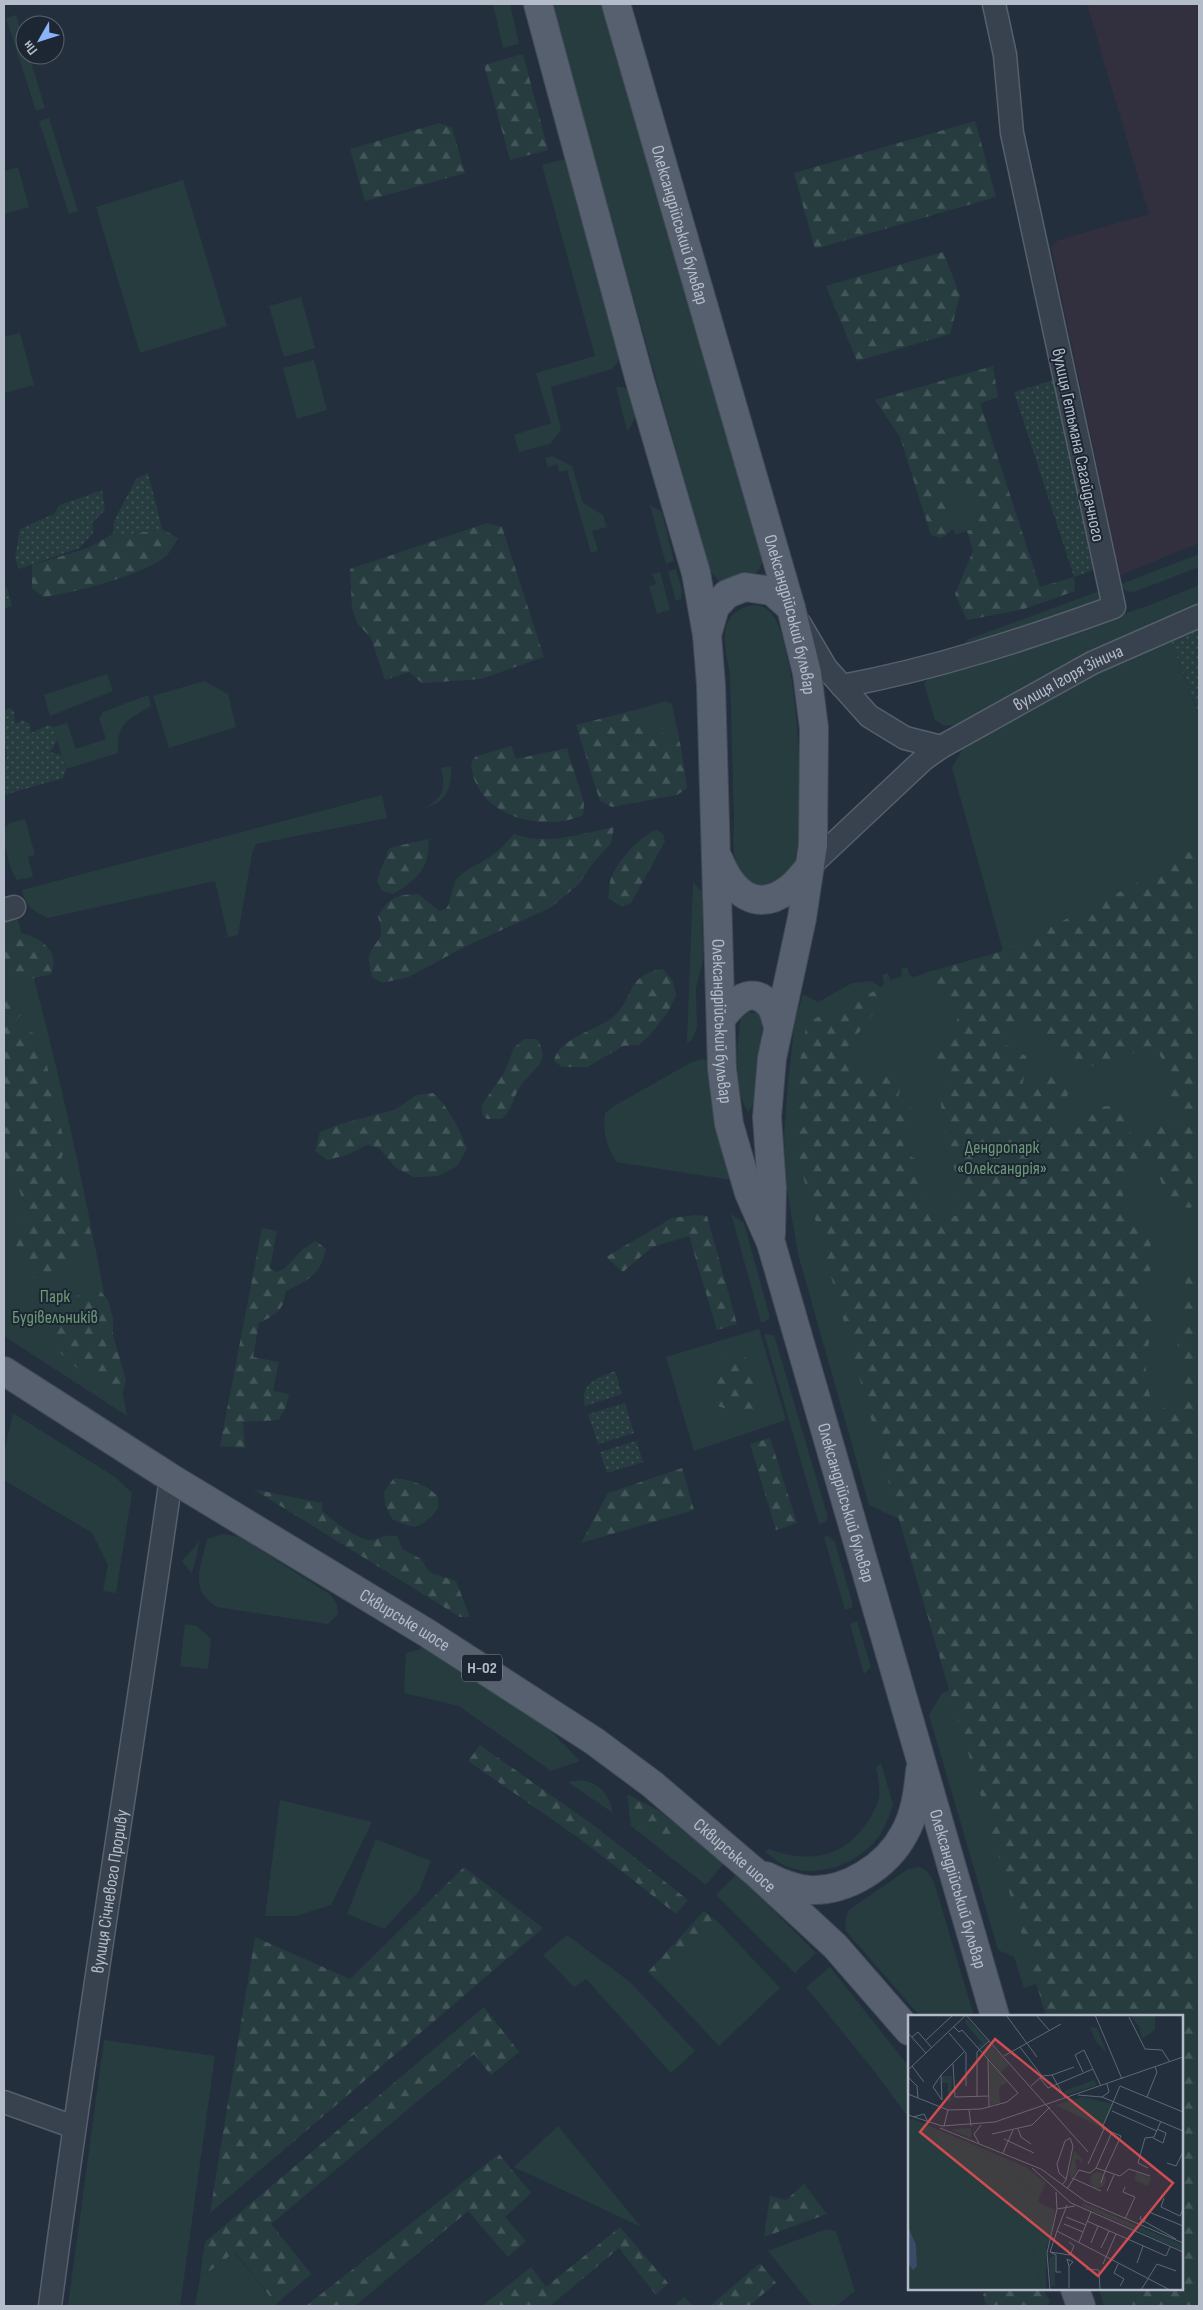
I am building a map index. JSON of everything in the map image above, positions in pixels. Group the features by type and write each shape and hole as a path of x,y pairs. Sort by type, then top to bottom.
{"main road":[{"name":"Олександрійський бульвар","path":"538,4 640,381 696,573 707,635 711,685 717,857 722,1069 729,1124 749,1193 771,1243 995,2015"},
{"name":"Олександрійський бульвар","path":"616,4 791,608 806,673 814,728 813,844 802,918 772,1058 767,1117 772,1188 771,1243"},
{"path":"707,635 716,607 727,594 745,588 772,592 791,608"},
{"path":"717,857 726,878 739,893 751,899 767,899 779,896 791,888 810,866"},
{"path":"721,1019 733,1003 745,997 758,996 770,1005 778,1027"},
{"name":"Сквирське шосе","path":"4,1371 171,1478 427,1633 571,1726 652,1784 755,1872 835,1946 908,2030"},
{"name":"Олександрійський бульвар","path":"755,1872 786,1885 809,1890 831,1889 852,1882 872,1869 890,1855 904,1834 912,1816 921,1762"},
{"path":"1076,2290 1081,2306"}],"street":[{"name":"вулиця Гетьмана Сагайдачного","path":"842,686 892,676 1001,644 1114,607 1014,142 1005,55 994,4"},
{"path":"791,608 826,668 869,716 906,738 941,746"},
{"name":"вулиця Ігоря Зінича","path":"810,866 924,759 941,746 1092,664 1199,616"},
{"name":"вулиця Січневого Прориву","path":"50,2306 74,2127 171,1478"},
{"path":"4,2102 74,2127"}],"shaded area":[{"path":"1087,4 1199,4 1199,543 1120,575 1051,246 1059,240 1149,214"}],"green space":[{"path":"493,4 510,4 519,44 503,48"},
{"path":"551,4 607,4 763,555 759,568 749,577 735,581 720,582 710,571"},
{"path":"15,15 15,46 6,18"},
{"path":"523,54 548,150 510,160 484,65"},
{"path":"21,65 32,65 45,108 36,111"},
{"path":"49,118 78,211 69,214 39,121"},
{"path":"975,121 996,197 815,249 794,173"},
{"path":"439,123 452,128 465,173 365,201 350,149"},
{"path":"569,159 620,350 618,362 612,369 551,387 561,430 550,444 519,452 514,435 551,423 536,373 595,356 542,165"},
{"path":"18,167 29,207 4,214 4,171"},
{"path":"183,180 227,326 140,353 96,207"},
{"path":"943,252 960,295 950,334 857,361 826,286"},
{"path":"301,297 315,348 284,357 269,306"},
{"path":"20,333 34,385 4,393 4,337"},
{"path":"314,360 327,410 297,419 283,368"},
{"path":"993,366 998,397 980,403 1040,587 1074,577 1075,591 1024,609 967,620 955,594 973,551 967,531 979,527 965,480 940,487 953,529 942,538 931,535 900,437 875,400"},
{"path":"1060,378 1099,568 1074,577 1014,392"},
{"path":"616,387 623,387 630,391 633,402 634,422 627,431"},
{"path":"552,456 572,466 583,503 603,515 607,527 592,531 598,551 591,553 567,470 559,472 557,464 548,467 545,458"},
{"path":"148,473 162,529 132,534 113,534 114,521 136,479"},
{"path":"965,479 979,527 955,535 940,487"},
{"path":"102,490 105,510 92,523 93,533 79,548 19,569 15,558 20,529 54,514 60,505"},
{"path":"650,505 662,512 674,561 666,564"},
{"path":"487,523 502,527 544,657 481,679 422,683 409,672 385,680 371,638 357,623 352,609 350,569"},
{"path":"162,529 178,538 168,554 145,569 91,587 44,597 32,588 32,565 88,548 113,534 132,534"},
{"path":"1199,554 1199,567 1134,592 1125,591 1121,584"},
{"path":"676,569 682,590 681,599 676,601 668,571"},
{"path":"660,572 670,610 657,614 649,586 656,584 652,574"},
{"path":"1199,585 1199,604 1138,630 958,724 944,726 935,720 924,684 931,674 1148,606"},
{"path":"4,587 7,588 12,606 4,608"},
{"path":"1105,589 1102,600 962,649 962,645 969,639"},
{"path":"758,605 770,612 781,632 794,696 800,775 798,843 794,863 784,878 763,887 751,883 744,877 736,865 730,678 725,642 726,628 732,615 738,610"},
{"path":"1199,626 1199,715 1170,638"},
{"name":"Дендропарк «Олександрія»","path":"1170,638 1199,716 1199,2306 1104,2306 1099,2290 1183,2290 1183,2015 1046,2015 1036,1984 1024,1988 1014,1957 998,1950 929,1715 942,1693 949,1690 899,1519 869,1505 798,1254 787,1190 784,1136 788,1082 795,1020 803,994 818,1002 852,983 872,981 881,988 884,982 882,975 888,973 890,980 902,976 901,969 907,967 909,974 913,977 1003,951 952,768 963,748 1035,703"},
{"path":"107,674 113,691 50,716 44,695"},
{"path":"204,681 228,694 236,727 169,748 153,696"},
{"path":"148,695 151,706 130,719 122,728 119,735 118,753 66,769 53,727 67,723 76,749 106,739 99,718 103,712"},
{"path":"666,701 672,704 680,742 670,738 643,720 639,709"},
{"path":"10,708 14,712 15,724 23,720 30,724 31,733 48,725 53,727 57,741 50,752 61,755 66,769 63,778 4,795 4,765 7,756 4,740 4,710"},
{"path":"639,709 643,720 670,738 680,742 687,788 677,795 612,807 600,801 576,725"},
{"path":"511,746 516,759 567,748 584,803 583,815 566,820 530,821 513,816 497,808 484,796 475,782 471,764 475,757"},
{"path":"451,766 451,780 447,793 438,802 425,808 436,800 442,792 441,768"},
{"path":"382,795 387,818 256,844 252,854 238,935 228,937 215,881 48,918 28,905 22,890"},
{"path":"25,819 35,855 28,857 33,877 17,880 7,855 4,828 10,823"},
{"path":"614,827 611,843 593,863 579,884 550,908 464,947 409,977 382,983 372,977 369,957 379,939 381,931 378,917 389,901 398,896 418,894 439,911 446,909 456,880 467,870 495,853 514,834 538,839 551,839"},
{"path":"657,830 663,834 665,841 631,903 622,907 608,898 612,875 622,859 636,844"},
{"path":"428,839 427,858 415,878 393,894 382,891 377,881 389,848"},
{"name":"Дендропарк «Олександрія»","path":"1199,844 1199,1201 1190,1208 1168,1205 1161,1181 1151,1159 1140,1163 1122,1181 1123,1196 1129,1208 1144,1227 1151,1245 1152,1259 1150,1271 1138,1287 1143,1305 1155,1317 1155,1326 1146,1358 1146,1377 1150,1396 1157,1413 1185,1393 1177,1357 1178,1339 1187,1269 1199,1255 1199,1424 1191,1437 1196,1455 1199,1455 1199,2306 1133,2306 1128,2290 1183,2290 1183,2015 1046,2015 899,1519 798,1158 795,1108 798,1072 807,1022 881,988 880,1005 843,1053 854,1075 864,1080 870,1075 889,1070 902,1082 897,1101 912,1109 901,1133 905,1153 917,1160 926,1209 944,1219 958,1215 959,1192 945,1132 941,1104 945,1084 944,1072 951,1063 948,1059 939,1065 935,1063 940,1042 957,1030 957,1012 960,1007 936,986 930,986 925,973 1003,951 1153,875","holes":["1040,1022 1057,1054 1076,1063 1095,1066 1155,1046 1164,1063 1171,1097 1184,1113 1181,1121 1155,1123 1136,1148 1125,1118 1110,1106 1094,1107 1074,1121 1062,1124 1056,1114 1066,1102 1069,1090 1049,1072 1038,1079 1029,1090 1022,1086 1026,1068 1026,1056 1004,1044 1008,1023"]},
{"path":"693,883 702,891 703,961 696,988 697,1028 691,1041 687,1043"},
{"name":"Парк Будівельників","path":"14,907 32,970 63,1096 103,1288 127,1416 4,1336 4,910"},
{"path":"25,934 46,945 53,958 54,966 51,974 26,980 6,967 4,963 5,935"},
{"path":"663,969 673,981 676,995 668,1012 650,1035 639,1045 623,1046 587,1067 562,1067 554,1061 557,1053 563,1046 612,1018 624,1004 636,982 651,972"},
{"path":"4,989 23,1002 23,1012 11,1026 33,1033 44,1050 56,1111 66,1146 60,1162 81,1199 91,1234 87,1249 55,1274 34,1278 16,1245 23,1226 24,1206 22,1197 12,1180 4,1174"},
{"path":"745,1012 757,1013 763,1018 754,1103 748,1112 740,1091 737,1066 741,1016"},
{"path":"524,1039 537,1039 543,1054 540,1064 521,1085 509,1110 502,1119 487,1119 483,1116 481,1106 504,1073 514,1048"},
{"path":"701,1059 706,1060 709,1065 732,1180 616,1162 606,1139 605,1113 690,1063"},
{"path":"433,1093 453,1119 467,1149 457,1166 438,1176 414,1177 395,1167 379,1148 367,1145 347,1155 327,1160 315,1151 320,1132 340,1124 394,1110 417,1095"},
{"path":"731,1214 744,1223 769,1314 769,1319 764,1322 761,1322"},
{"path":"696,1215 707,1216 737,1324 717,1330 689,1236 652,1247 623,1272 606,1257 672,1218"},
{"path":"262,1228 277,1231 270,1268 276,1272 284,1269 302,1250 316,1241 326,1249 324,1258 317,1271 302,1283 286,1291 281,1308 259,1323 253,1357 279,1362 273,1391 289,1394 286,1407 279,1420 243,1422 245,1448 220,1446"},
{"path":"99,1290 108,1300 113,1318 113,1335 126,1380 123,1392 101,1383 83,1372 50,1342 58,1321 71,1301 85,1291"},
{"path":"759,1329 786,1420 694,1451 666,1357"},
{"path":"764,1334 773,1335 775,1338 828,1518 825,1522 819,1524"},
{"path":"742,1346 761,1407 755,1414 741,1414 712,1404 711,1397 720,1388 714,1384 712,1377 725,1359"},
{"path":"615,1371 622,1394 585,1406 584,1398 587,1387 596,1379"},
{"path":"625,1403 634,1433 598,1444 588,1414"},
{"path":"13,1413 115,1477 132,1493 116,1593 103,1591 108,1565 92,1533 4,1480 4,1453"},
{"path":"770,1438 797,1523 776,1530 750,1444"},
{"path":"636,1441 643,1462 607,1473 600,1452"},
{"path":"682,1468 694,1510 581,1543 608,1493"},
{"path":"394,1478 412,1481 424,1486 438,1497 438,1509 422,1524 417,1526 407,1525 392,1519 385,1505 384,1492"},
{"path":"253,1489 322,1503 322,1511 359,1537 372,1540 388,1536 398,1537 402,1549 421,1559 429,1572 456,1581 470,1617 460,1617"},
{"path":"223,1534 240,1537 331,1595 337,1605 338,1614 328,1624 217,1607 202,1593 199,1577 207,1539"},
{"path":"828,1536 835,1542 852,1602 852,1608 845,1610 824,1537"},
{"path":"200,1541 193,1570 191,1573 182,1561"},
{"path":"857,1621 871,1667 864,1674 850,1624"},
{"path":"185,1624 197,1626 211,1639 208,1669 180,1666"},
{"path":"426,1647 548,1728 580,1761 551,1771 459,1706 404,1693 406,1653"},
{"path":"480,1745 596,1827 688,1900 676,1914 583,1841 468,1761"},
{"path":"881,1763 893,1805 881,1833 863,1852 852,1860 840,1865 814,1871 788,1867 765,1852 769,1849 795,1856 808,1857 832,1852 854,1839 870,1817 878,1801 879,1782 876,1767"},
{"path":"581,1780 603,1790 609,1800 613,1813 568,1782"},
{"path":"627,1794 659,1811 724,1863 706,1885 631,1826"},
{"path":"280,1800 372,1822 331,1905 296,1916 265,1916"},
{"path":"640,1801 659,1811 680,1828 679,1836 671,1844 661,1845 631,1821 629,1804"},
{"path":"376,1839 431,1861 419,1891 384,1929 347,1914"},
{"path":"464,1867 543,1928 210,2213 255,1937 350,1979"},
{"path":"919,1867 926,1870 934,1882 974,2015 919,2015 846,1931 845,1921 849,1910 908,1869"},
{"path":"737,1874 816,1953 795,1973 716,1895"},
{"path":"704,1911 720,1924 659,1982 648,1972"},
{"path":"720,1924 780,1988 719,2046 659,1982"},
{"path":"567,1935 630,1982 695,2051 671,2073 586,1979 574,1987 543,1955"},
{"path":"830,1967 908,2066 908,2117 871,2067 806,1987"},
{"path":"484,2007 519,2052 491,2075 474,2054 271,2224 311,2274 276,2304 235,2252 200,2278 205,2242"},
{"path":"104,2040 215,2056 180,2306 68,2306"},
{"path":"558,2126 641,2227 514,2167"},
{"path":"499,2154 531,2193 505,2217 526,2241 508,2257 468,2211 355,2306 306,2306"},
{"path":"804,2184 827,2214 764,2237 770,2196 786,2200"},
{"path":"620,2227 668,2283 656,2295 619,2248 550,2306 482,2306 531,2267 546,2287"},
{"path":"826,2229 836,2231 855,2291 836,2306 812,2306 768,2251"},
{"path":"234,2252 276,2304 274,2306 195,2306 200,2278"},
{"path":"760,2263 776,2283 749,2306 710,2306"},
{"path":"988,2290 1044,2290 1050,2301 1048,2306 986,2306 983,2294"},
{"path":"684,2297 693,2306 673,2306"}]}
